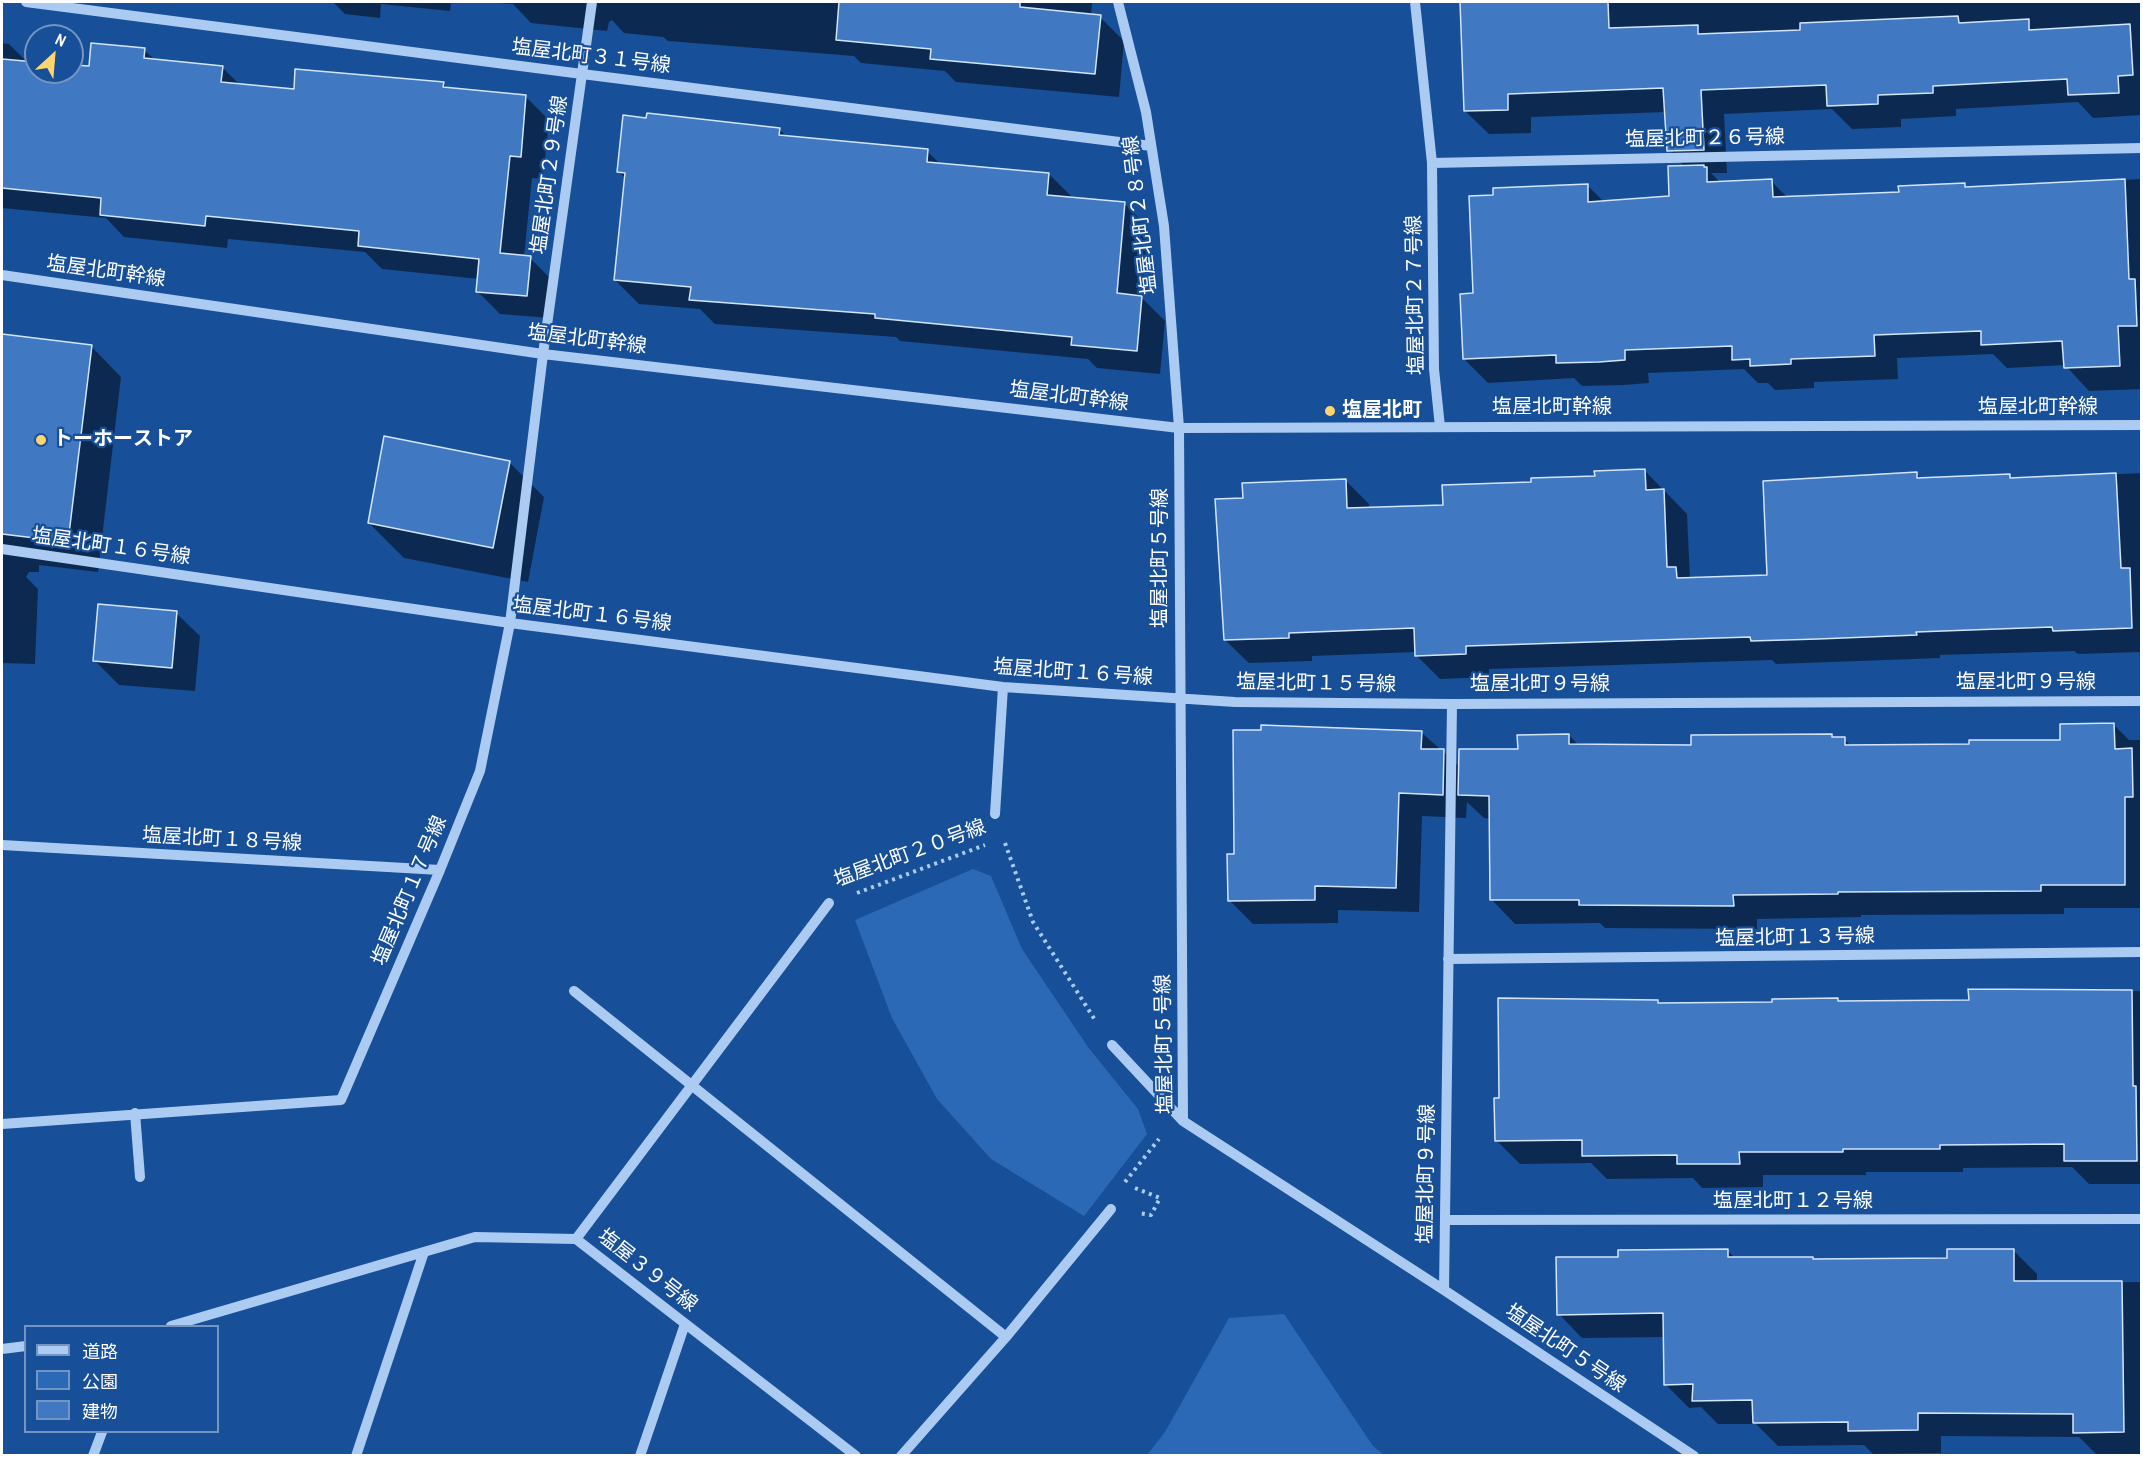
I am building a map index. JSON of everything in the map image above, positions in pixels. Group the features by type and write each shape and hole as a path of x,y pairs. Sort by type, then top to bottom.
{"street":[{"name":"塩屋北町３１号線","path":"26,2 1151,146"},
{"name":"塩屋北町２９号線","path":"543,354 592,2"},
{"name":"塩屋北町２８号線","path":"1118,2 1146,112 1164,226 1179,428"},
{"path":"1415,2 1432,163"},
{"name":"塩屋北町２６号線","path":"1432,163 2142,148"},
{"name":"塩屋北町２７号線","path":"1432,163 1434,369 1440,427"},
{"name":"塩屋北町幹線","path":"2,275 543,354 1179,428 2142,425"},
{"name":"塩屋北町１７号線","path":"2,1124 341,1100 480,771 510,623 543,354"},
{"name":"塩屋北町５号線","path":"1179,428 1180,1118 1694,1455"},
{"name":"塩屋北町１６号線","path":"2,549 510,623 1003,687 1179,699"},
{"name":"塩屋北町２０号線","path":"995,814 1003,687"},
{"name":"塩屋北町１５号線","path":"1179,699 1235,702 1452,704"},
{"name":"塩屋北町９号線","path":"1444,1290 1452,704 2142,701"},
{"name":"塩屋北町１８号線","path":"2,845 440,870"},
{"path":"576,1239 829,903"},
{"name":"塩屋北町１３号線","path":"1448,959 2142,952"},
{"path":"574,991 1006,1337"},
{"path":"1112,1045 1180,1118"},
{"path":"135,1113 140,1177"},
{"path":"901,1455 1006,1337 1111,1209"},
{"name":"塩屋北町１２号線","path":"1445,1220 2142,1220"},
{"name":"塩屋３９号線","path":"174,1325 475,1237 576,1239 856,1455"},
{"path":"356,1455 424,1252"},
{"path":"640,1455 685,1324"},
{"path":"2,1349 24,1346"},
{"path":"93,1455 101,1433"}],"path":[{"name":"塩屋北町２０号線","path":"995,814 1033,922 1112,1045"},
{"name":"塩屋北町２０号線","path":"829,903 1003,838"},
{"path":"1111,1209 1150,1215 1160,1198 1124,1184 1180,1118"}],"green space":[{"path":"973,869 991,876 1022,949 1088,1047 1138,1109 1147,1134 1084,1216 991,1159 937,1099 892,1018 855,920"},
{"path":"1284,1314 1373,1446 1384,1455 1147,1455 1165,1432 1229,1318"}],"building":[{"path":"839,2 1020,2 1020,7 1101,15 1095,74 930,59 931,49 836,40"},
{"path":"1460,2 1608,2 1609,28 1698,25 1698,34 1800,30 1800,23 1958,16 1959,23 2029,19 2029,30 2130,24 2133,75 2118,76 2119,93 2068,95 2067,79 1933,86 1933,93 1878,95 1878,104 1827,106 1826,85 1701,90 1704,150 1667,151 1663,88 1508,94 1508,110 1464,111"},
{"path":"91,43 145,48 144,58 223,66 221,82 294,89 295,69 444,82 443,87 526,95 521,157 510,156 500,253 531,256 527,296 476,292 479,259 358,246 359,231 206,216 205,226 100,215 101,198 2,188 2,59 24,61 24,84 84,84 84,66 89,66"},
{"path":"647,113 780,128 779,135 928,149 927,162 1049,173 1047,195 1125,202 1117,293 1142,296 1137,351 1071,345 1072,337 875,318 875,314 689,300 691,287 614,280 625,173 617,172 623,115 646,118"},
{"path":"1704,165 1707,167 1707,182 1772,179 1773,197 1899,192 1898,186 1965,183 1965,187 2125,179 2129,279 2135,279 2137,326 2118,326 2120,366 2064,368 2062,341 1981,345 1981,331 1874,335 1875,356 1791,359 1791,364 1750,366 1750,359 1732,360 1732,346 1625,350 1625,360 1599,362 1556,363 1556,355 1463,359 1460,294 1473,293 1469,196 1493,195 1493,188 1588,184 1588,202 1669,196 1668,166"},
{"name":"トーホーストア","path":"2,334 92,345 68,542 2,534"},
{"path":"384,436 510,461 493,548 368,523"},
{"path":"1645,469 1646,490 1664,489 1667,567 1676,567 1677,578 1767,575 1763,481 1917,472 1917,478 2010,474 2010,478 2116,473 2121,568 2130,568 2132,628 2053,631 2052,627 1916,632 1917,635 1818,639 1751,641 1750,637 1466,646 1466,654 1415,656 1414,628 1289,633 1289,638 1224,640 1215,499 1243,498 1242,483 1346,479 1347,508 1443,505 1442,485 1531,482 1531,478 1595,476 1594,471"},
{"path":"98,604 177,611 172,668 93,661"},
{"path":"2114,723 2115,749 2132,748 2133,797 2125,797 2125,885 2041,885 2041,891 1733,895 1734,906 1579,905 1579,900 1490,900 1489,796 1458,795 1459,749 1518,749 1517,735 1569,734 1569,744 1691,745 1691,735 1832,734 1832,737 1845,737 1845,745 1969,744 1969,740 2060,740 2060,724"},
{"path":"1261,725 1422,731 1421,749 1444,749 1443,795 1399,793 1396,888 1315,886 1315,900 1228,901 1227,854 1234,854 1233,730 1261,730"},
{"path":"1968,989 2132,990 2133,1086 2136,1086 2137,1161 2064,1161 2064,1144 1940,1145 1940,1149 1843,1149 1843,1152 1739,1152 1740,1164 1677,1164 1677,1155 1582,1156 1582,1140 1495,1141 1494,1098 1499,1098 1498,998 1658,1000 1658,1003 1772,1002 1772,999 1838,998 1838,1001 1969,1000"},
{"path":"1728,1249 1728,1257 1813,1257 1813,1259 1947,1258 1947,1249 2014,1249 2014,1281 2122,1281 2124,1432 2073,1433 2073,1414 1918,1413 1918,1430 1848,1431 1848,1422 1753,1423 1752,1400 1692,1401 1693,1384 1664,1385 1663,1313 1557,1315 1556,1257 1618,1257 1618,1250"}],"place":[{"name":"塩屋北町","path":"1330,411"},
{"name":"トーホーストア","path":"41,440"}]}
